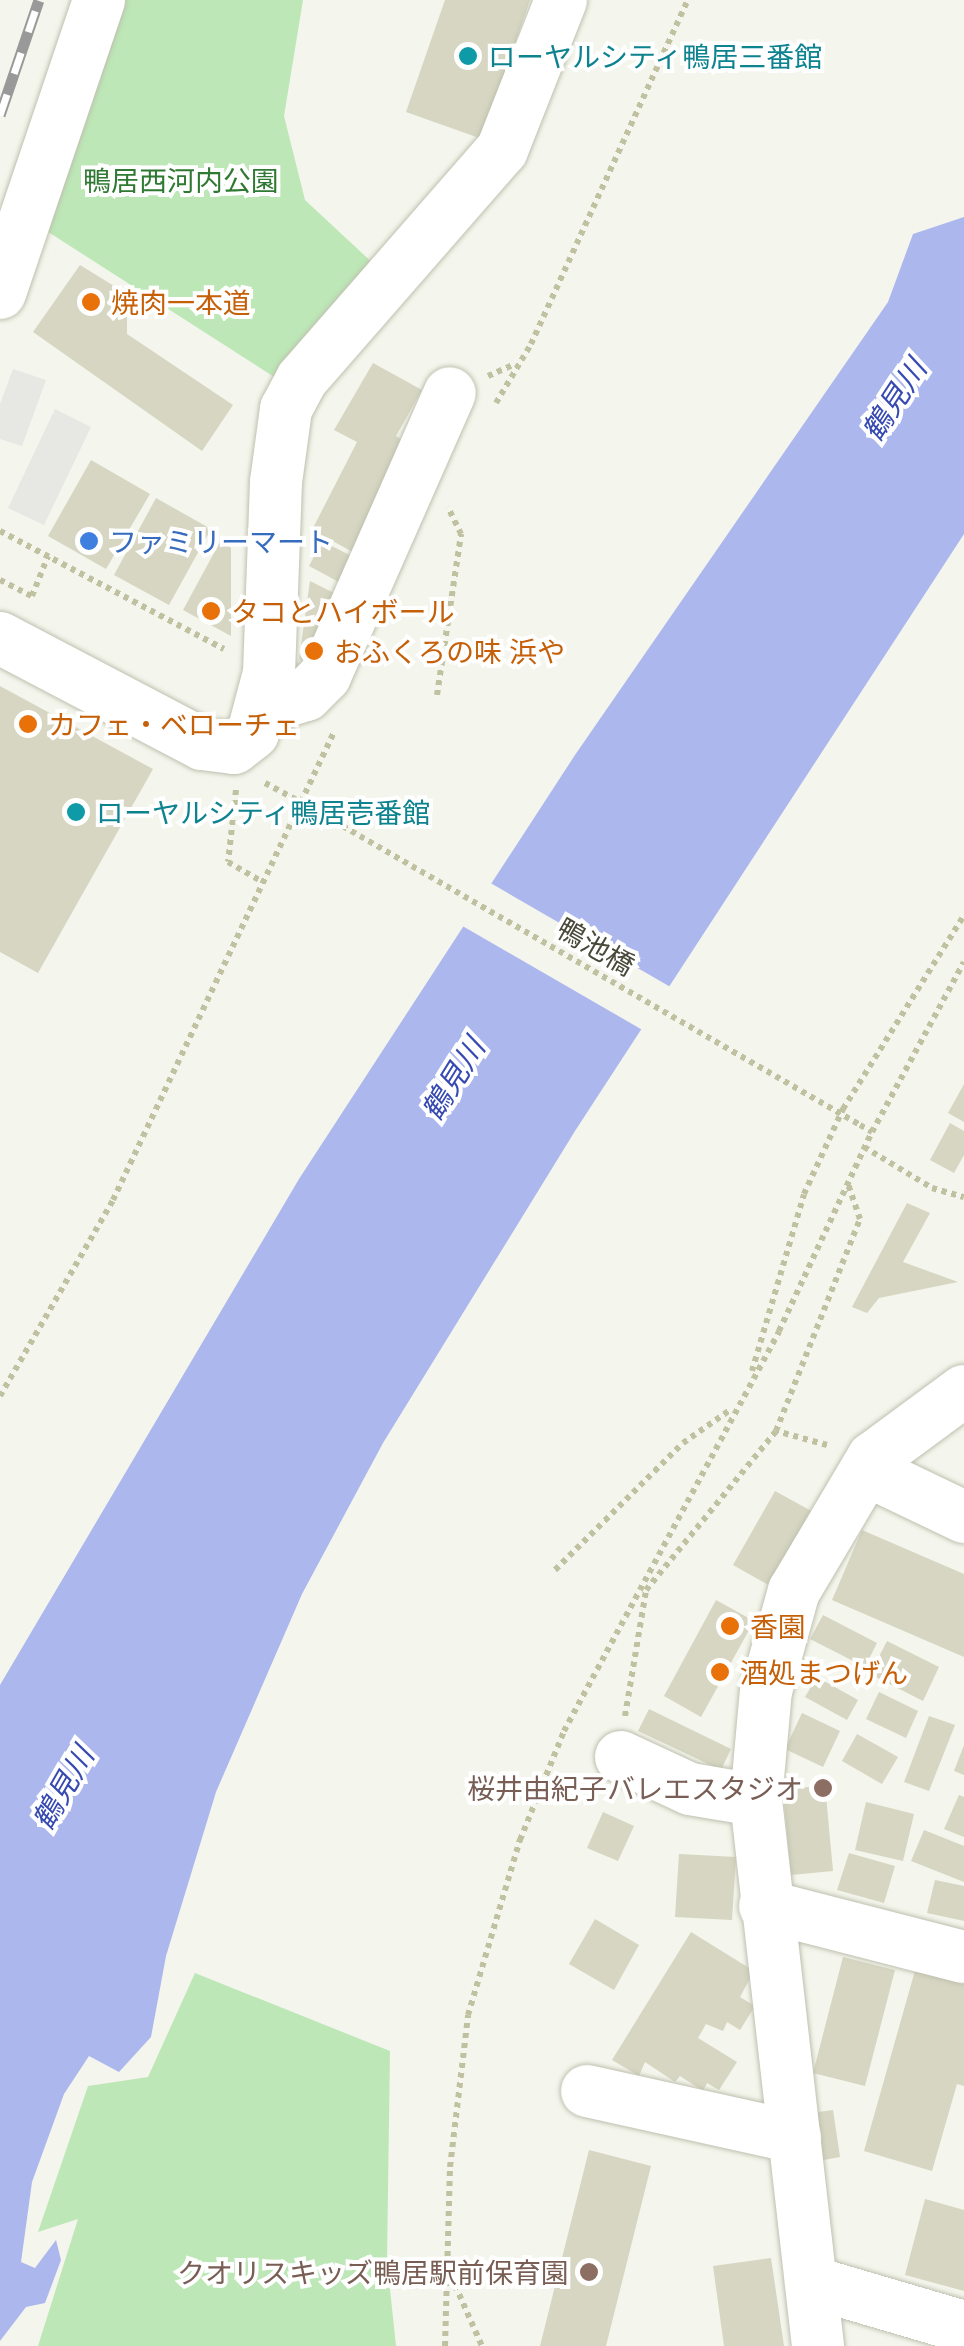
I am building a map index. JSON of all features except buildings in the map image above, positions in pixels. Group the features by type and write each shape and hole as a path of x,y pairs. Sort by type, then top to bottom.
{"street":[{"path":"0,293 100,0"},
{"path":"0,638 202,744 234,748 253,733 266,691 276,482 286,409 302,379 502,150 561,0"},
{"path":"266,691 306,696 325,676 450,393"},
{"path":"818,2346 765,1906 756,1800 766,1691 794,1590 870,1464 964,1392"},
{"path":"870,1464 964,1517"},
{"path":"599,1747 690,1789 756,1800"},
{"path":"765,1906 964,1957"},
{"path":"586,2092 795,2137"},
{"path":"811,2282 964,2327"}],"path":[{"path":"436,696 461,534 447,505"},
{"path":"0,531 48,556 266,691"},
{"path":"0,580 32,596 48,556"},
{"name":"鴨池橋","path":"255,778 872,1132"},
{"path":"238,784 228,862 259,880"},
{"path":"749,1382 774,1280 843,1109 964,915"},
{"path":"445,2346 444,2261 468,2015 520,1840 564,1731 749,1382 864,1147 964,962"},
{"path":"864,1147 932,1188 964,1196"},
{"path":"564,1731 599,1747 646,1590 776,1431 860,1218 848,1182"},
{"path":"555,1570 683,1442 735,1406"},
{"path":"776,1431 870,1464"},
{"path":"638,1586 646,1590"},
{"path":"444,2261 482,2346"}],"green space":[{"name":"鴨居西河内公園","path":"117,0 303,0 284,116 305,200 377,267 279,380 42,228"},
{"path":"195,1973 390,2051 387,2261 396,2346 38,2346 78,2219 38,2232 88,2086 148,2077"}],"shaded area":[{"path":"13,369 46,380 22,446 0,439 0,404"},
{"path":"55,409 91,427 44,525 8,508"}],"water":[{"name":"鶴見川","path":"964,217 964,534 575,1131 383,1443 302,1594 216,1792 166,1956 151,2037 119,2072 89,2056 64,2094 32,2182 21,2262 35,2268 56,2240 61,2260 45,2303 26,2307 0,2341 0,1685 299,1179 575,755 888,302 913,234"}],"pier":[{"path":"487,881 674,989 646,1032 459,924"}],"railway":[{"path":"0,115 39,0"}],"place":[{"name":"ローヤルシティ鴨居三番館","path":"468,56"},
{"name":"焼肉一本道","path":"91,302"},
{"name":"ファミリーマート","path":"89,541"},
{"name":"タコとハイボール","path":"211,611"},
{"name":"おふくろの味 浜や","path":"314,651"},
{"name":"カフェ・ベローチェ","path":"28,724"},
{"name":"ローヤルシティ鴨居壱番館","path":"76,812"},
{"name":"香園","path":"730,1626"},
{"name":"酒処まつげん","path":"720,1672"},
{"name":"桜井由紀子バレエスタジオ","path":"823,1788"},
{"name":"クオリスキッズ鴨居駅前保育園","path":"589,2272"}]}
